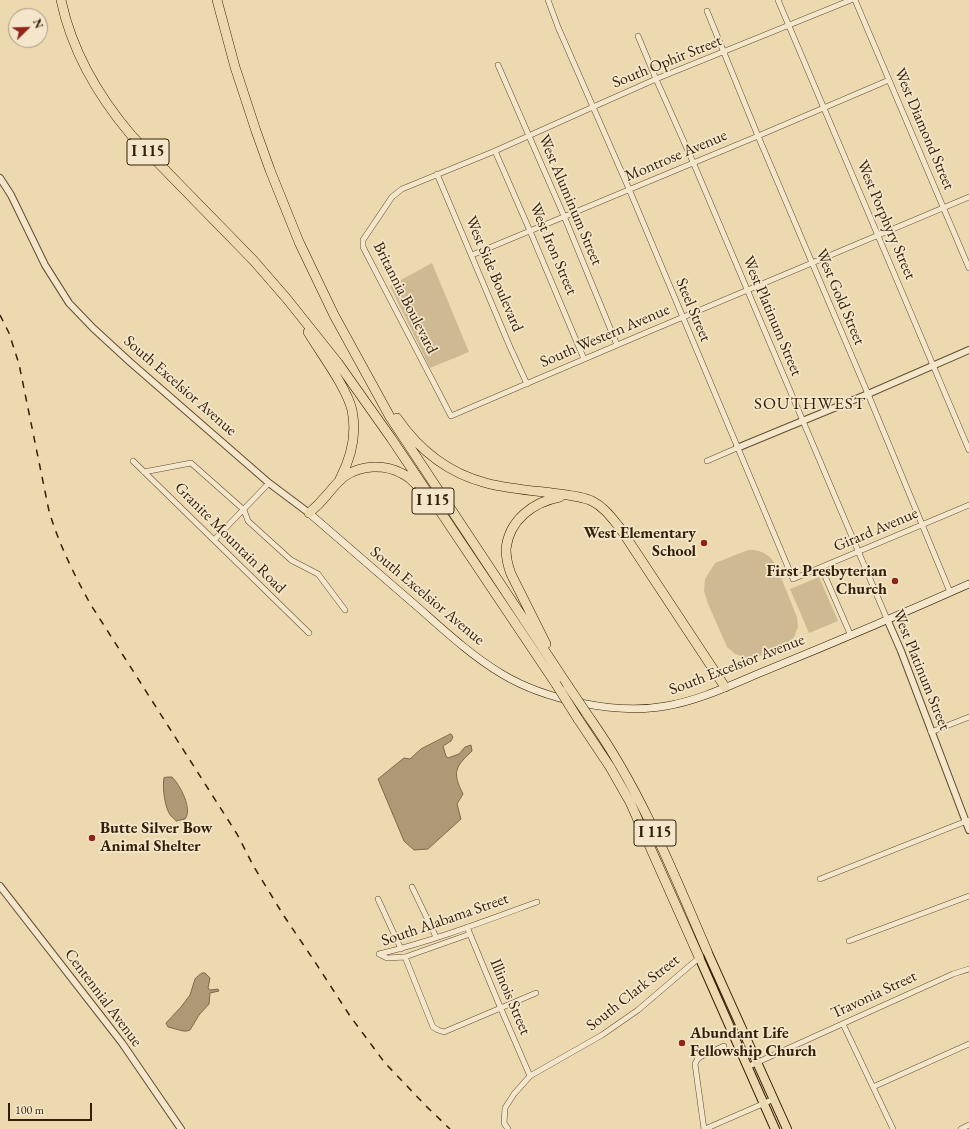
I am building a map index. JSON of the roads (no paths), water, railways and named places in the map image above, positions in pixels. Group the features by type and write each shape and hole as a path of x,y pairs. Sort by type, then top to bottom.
{"highway":[{"name":"I 115","path":"61,0 70,32 85,68 116,117 254,261 338,362 556,684 617,779 630,802 699,957"},
{"name":"I 115","path":"217,0 233,60 256,131 282,201 313,274 334,315 390,417 567,686 591,720 631,785 645,810 707,951"},
{"path":"287,299 339,382 352,411 354,427 353,440 348,460 337,484"},
{"path":"359,359 411,436 446,467 486,483 567,495 590,500 605,510 620,528 725,687"},
{"path":"308,513 344,477 352,472 374,467 387,468 402,473 414,482 426,495 472,559"},
{"path":"567,495 538,503 522,515 514,524 508,538 506,551 510,574 567,686"}],"main road":[{"name":"South Excelsior Avenue","path":"308,513 483,662 529,688 545,694 567,700 602,706 651,708 666,706 703,696 851,636 969,584"},
{"path":"707,951 788,1129"},
{"path":"699,957 775,1129"}],"street":[{"name":"Steel Street","path":"548,0 793,579"},
{"name":"West Porphyry Street","path":"778,0 969,450"},
{"name":"South Ophir Street","path":"437,174 495,151 593,106 851,0"},
{"name":"West Diamond Street","path":"855,0 969,268"},
{"name":"West Gold Street","path":"707,11 950,592"},
{"name":"West Platinum Street","path":"638,36 901,651 931,732 967,821 969,830"},
{"name":"West Aluminum Street","path":"498,65 564,216 617,345"},
{"name":"Montrose Avenue","path":"472,255 889,80"},
{"name":"West Iron Street","path":"495,151 584,359"},
{"name":"West Side Boulevard","path":"437,174 527,384"},
{"name":"Britannia Boulevard","path":"437,174 395,193 366,235 362,244 451,416"},
{"name":"South Excelsior Avenue","path":"0,178 11,195 45,265 69,303 98,333 269,482 308,513"},
{"name":"South Western Avenue","path":"451,416 682,317 969,197"},
{"path":"707,461 969,350"},
{"name":"Granite Mountain Road","path":"133,461 309,633"},
{"path":"144,472 191,463 244,510 248,521 291,560 318,574 345,610"},
{"path":"214,540 269,482"},
{"name":"Girard Avenue","path":"793,579 969,505"},
{"path":"821,567 851,636"},
{"path":"931,732 969,717"},
{"path":"820,879 967,821"},
{"name":"Centennial Avenue","path":"0,886 122,1043 181,1129"},
{"path":"412,887 436,937"},
{"path":"849,941 969,896"},
{"path":"378,899 401,949"},
{"name":"South Alabama Street","path":"470,934 405,957 387,958 379,954 401,949 537,902"},
{"name":"Illinois Street","path":"467,927 500,1009 530,1076"},
{"name":"South Clark Street","path":"508,1129 504,1123 505,1108 514,1094 530,1076 602,1035 638,1010 707,951"},
{"path":"405,957 433,1027 444,1032 536,994"},
{"name":"Travonia Street","path":"747,1067 952,974 969,969"},
{"path":"843,1024 893,1129"},
{"path":"873,1087 969,1044"},
{"path":"724,1046 700,1057 696,1061 696,1075 704,1129 774,1099"},
{"path":"961,1129 969,1125"}],"railway":[{"path":"0,315 9,333 19,364 49,511 62,547 91,605 237,834 254,867 284,916 350,1016 385,1063 450,1129"}],"place":[{"name":"West Elementary School","path":"704,543"},
{"name":"First Presbyterian Church","path":"895,581"},
{"name":"Butte Silver Bow Animal Shelter","path":"92,838"},
{"name":"Abundant Life Fellowship Church","path":"682,1043"}],"district":[{"name":"SOUTHWEST","path":"810,404"}]}
